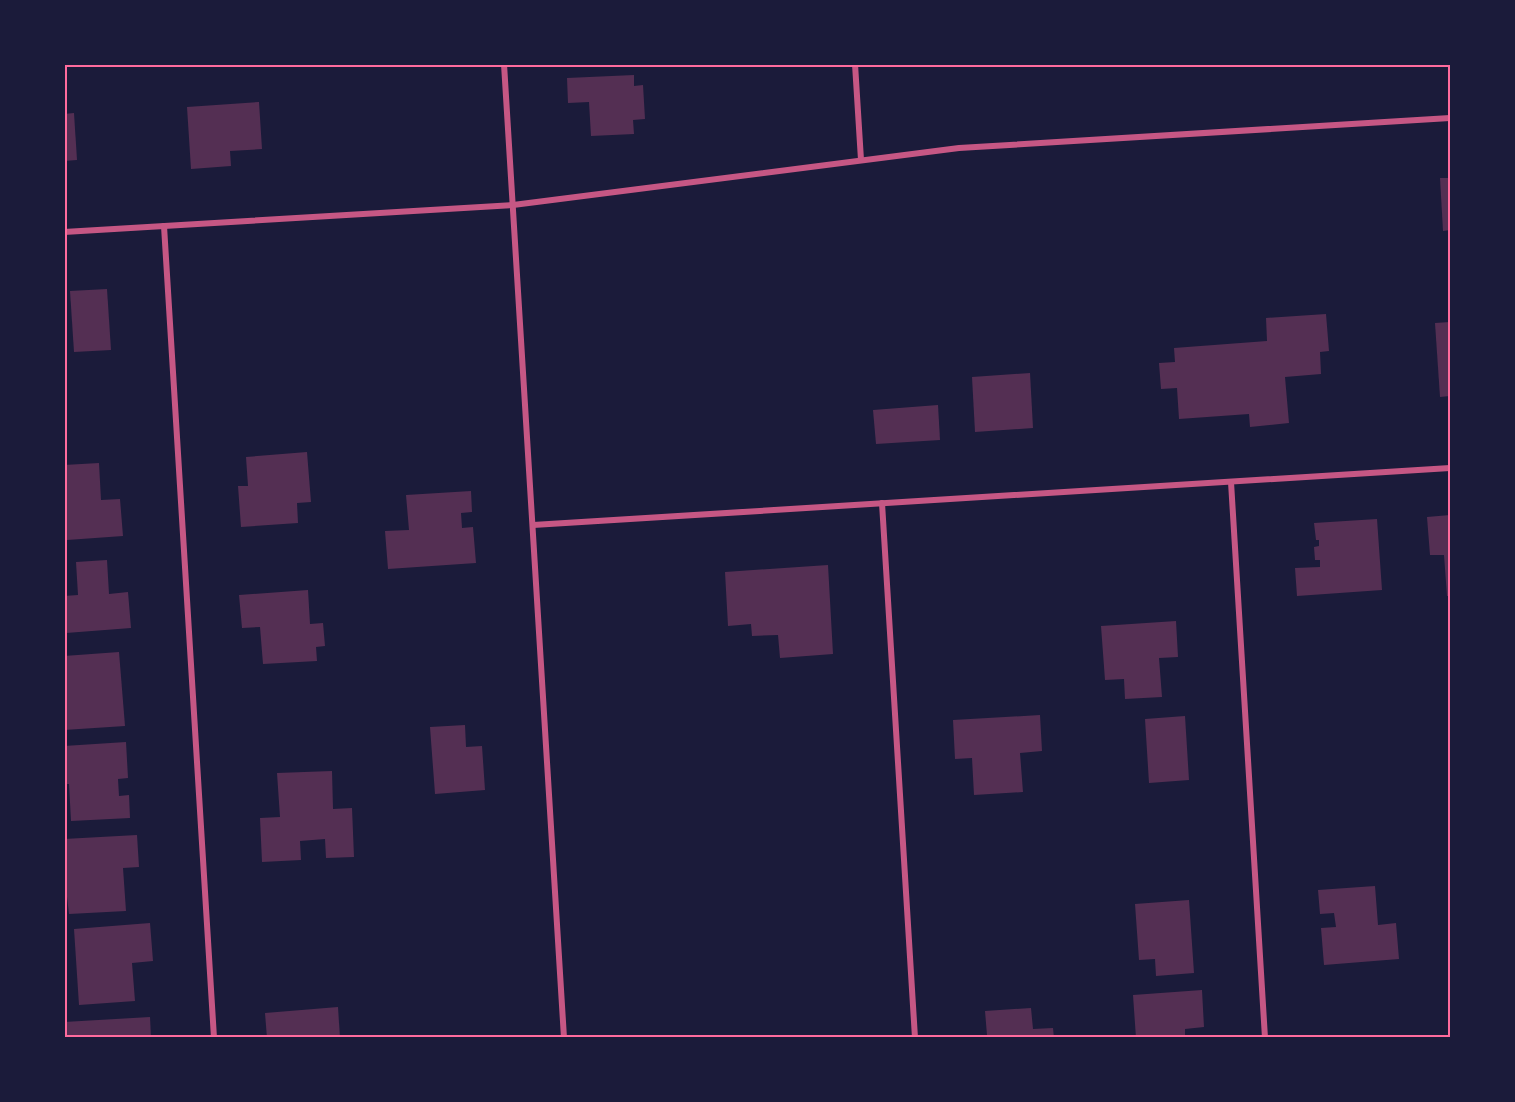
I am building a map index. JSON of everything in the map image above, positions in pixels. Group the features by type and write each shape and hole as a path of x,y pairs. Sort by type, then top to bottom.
{"street":[{"path":"504,64 564,1038"},
{"path":"855,64 861,160"},
{"path":"64,232 513,205 959,148 1450,118"},
{"path":"164,226 214,1038"},
{"path":"533,525 1450,468"},
{"path":"1231,482 1265,1038"},
{"path":"882,503 915,1038"}],"building":[{"path":"634,75 634,86 643,85 645,119 633,120 634,134 591,136 589,102 568,103 567,78"},
{"path":"259,102 262,149 230,151 231,166 191,169 187,107"},
{"path":"74,113 77,160 64,161 64,114"},
{"path":"1440,178 1450,178 1450,230 1443,231"},
{"path":"107,289 111,350 74,352 70,291"},
{"path":"1326,314 1329,351 1320,352 1321,374 1285,377 1289,423 1250,427 1249,414 1179,419 1177,388 1161,389 1159,363 1175,362 1174,348 1267,341 1266,318"},
{"path":"1450,322 1450,396 1440,397 1435,323"},
{"path":"1030,373 1033,428 975,432 972,377"},
{"path":"938,405 940,440 876,444 873,410"},
{"path":"307,452 311,502 297,503 298,523 241,527 238,486 248,486 246,457"},
{"path":"99,463 101,500 120,499 123,536 67,540 64,511 64,465"},
{"path":"471,491 472,512 461,513 462,528 473,527 476,563 388,569 385,531 409,530 406,495"},
{"path":"1450,515 1450,596 1447,596 1444,555 1430,555 1427,517"},
{"path":"1377,519 1382,590 1297,596 1295,568 1320,567 1320,560 1315,560 1314,547 1319,546 1319,540 1316,540 1314,523"},
{"path":"107,560 109,594 128,592 131,628 66,633 64,596 78,595 76,562"},
{"path":"828,565 833,654 780,658 778,635 752,636 751,624 728,626 725,572"},
{"path":"308,590 310,624 323,623 325,646 316,647 317,661 263,664 260,627 242,628 239,595"},
{"path":"1176,621 1178,657 1159,658 1162,697 1125,699 1124,679 1105,680 1101,626"},
{"path":"119,652 125,726 64,730 64,656"},
{"path":"1040,715 1042,751 1020,753 1023,792 974,795 972,758 955,759 953,720"},
{"path":"1185,716 1189,780 1149,783 1145,719"},
{"path":"465,725 466,747 482,746 485,790 435,794 430,727"},
{"path":"126,742 128,778 118,779 119,796 129,795 130,818 71,821 69,784 64,784 64,746"},
{"path":"332,771 333,809 352,808 354,857 326,858 325,839 300,841 301,860 262,862 260,818 280,817 277,773"},
{"path":"137,835 139,867 123,868 126,911 69,914 64,871 64,839"},
{"path":"1375,886 1378,925 1396,923 1399,959 1324,965 1321,928 1336,927 1334,913 1320,914 1318,890"},
{"path":"1189,900 1194,973 1156,976 1155,959 1139,960 1135,904"},
{"path":"150,923 153,961 132,963 135,1001 79,1005 74,929"},
{"path":"1202,990 1204,1027 1185,1029 1185,1038 1136,1038 1133,995"},
{"path":"338,1007 340,1038 267,1038 265,1013"},
{"path":"1031,1008 1033,1029 1053,1028 1054,1038 982,1038 987,1035 985,1011"},
{"path":"150,1017 151,1038 64,1038 64,1022"}]}
